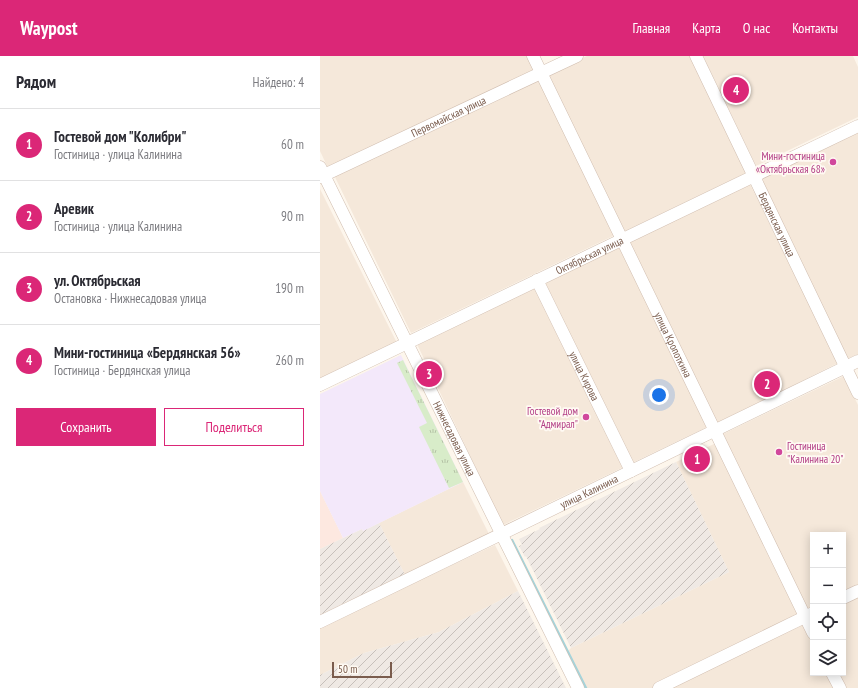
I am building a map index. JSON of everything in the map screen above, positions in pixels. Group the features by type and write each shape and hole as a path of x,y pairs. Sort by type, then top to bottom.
{"street":[{"name":"улица Кропоткина","path":"534,56 715,431 809,615"},
{"name":"Первомайская улица","path":"321,173 577,56"},
{"name":"Бердянская улица","path":"696,56 858,393"},
{"name":"Октябрьская улица","path":"320,385 858,126"},
{"name":"Нижнесадовая улица","path":"321,173 578,688"},
{"name":"улица Кирова","path":"537,280 631,471"},
{"name":"улица Калинина","path":"320,622 858,361"},
{"path":"846,597 858,591"},
{"path":"659,688 809,615"},
{"path":"834,676 840,688"}],"shaded area":[{"path":"320,56 529,56 536,70 328,168 320,151"},
{"path":"587,56 690,56 746,173 621,233 547,75"},
{"path":"703,56 853,56 858,67 858,117 756,166"},
{"path":"539,77 615,235 411,333 334,175"},
{"path":"858,131 858,354 847,359 761,177"},
{"path":"750,184 838,363 715,424 627,242"},
{"path":"320,189 397,343 320,381"},
{"path":"619,245 707,427 503,525 416,342"},
{"path":"401,355 463,482 363,531 362,529 343,538 320,491 320,394"},
{"path":"844,376 858,405 858,586 846,592 846,532 810,532 810,609 806,611 721,435"},
{"path":"716,443 810,636 810,676 829,676 835,688 585,688 567,652 571,648 729,572 676,462"},
{"path":"676,462 729,572 571,648 526,556 525,557 519,546 522,545 519,539"},
{"path":"463,482 489,534 405,575 379,523"},
{"path":"320,491 343,538 320,549"},
{"path":"379,523 405,575 320,615 320,549 362,529 363,531"},
{"path":"495,545 518,591 439,632 364,653 320,675 320,627"},
{"path":"518,591 566,688 320,688 320,675 364,653 439,632"},
{"path":"858,597 858,688 843,688 837,676 846,676 846,603"}],"green space":[{"path":"403,360 463,482 449,488 419,427 427,423 397,363"}],"waterway":[{"path":"512,540 586,688"}],"place":[{"name":"Мини-гостиница «Бердянская 56»","path":"736,90"},
{"name":"Мини-гостиница «Октябрьская 68»","path":"833,162"},
{"name":"ул. Октябрьская","path":"429,374"},
{"name":"Аревик","path":"767,384"},
{"name":"Гостевой дом \"Адмирал\"","path":"586,417"},
{"name":"Гостиница \"Калинина 20\"","path":"779,452"},
{"name":"Гостевой дом \"Колибри\"","path":"697,459"}]}
